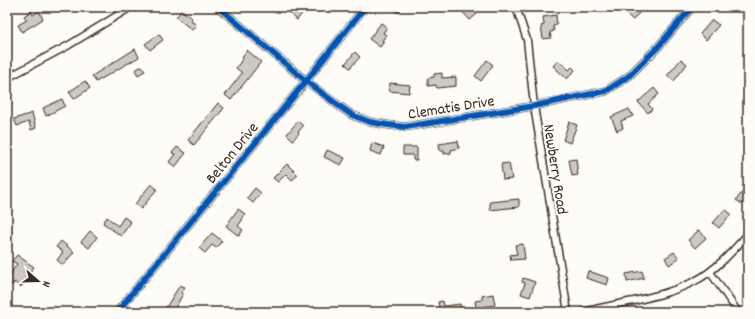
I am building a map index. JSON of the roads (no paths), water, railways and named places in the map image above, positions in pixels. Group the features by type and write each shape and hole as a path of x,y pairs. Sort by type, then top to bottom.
{"street":[{"path":"7,78 69,45 131,7"},
{"name":"Clematis Drive","path":"218,7 335,104 370,122 388,126 405,127 534,106 606,91 629,76 658,47 692,7"},
{"name":"Belton Drive","path":"117,312 365,7"},
{"name":"Newberry Road","path":"516,7 526,40 534,106 568,312"},
{"path":"583,312 652,297 679,289 696,281 710,272 735,250 748,234"},
{"path":"710,272 738,312"}]}
